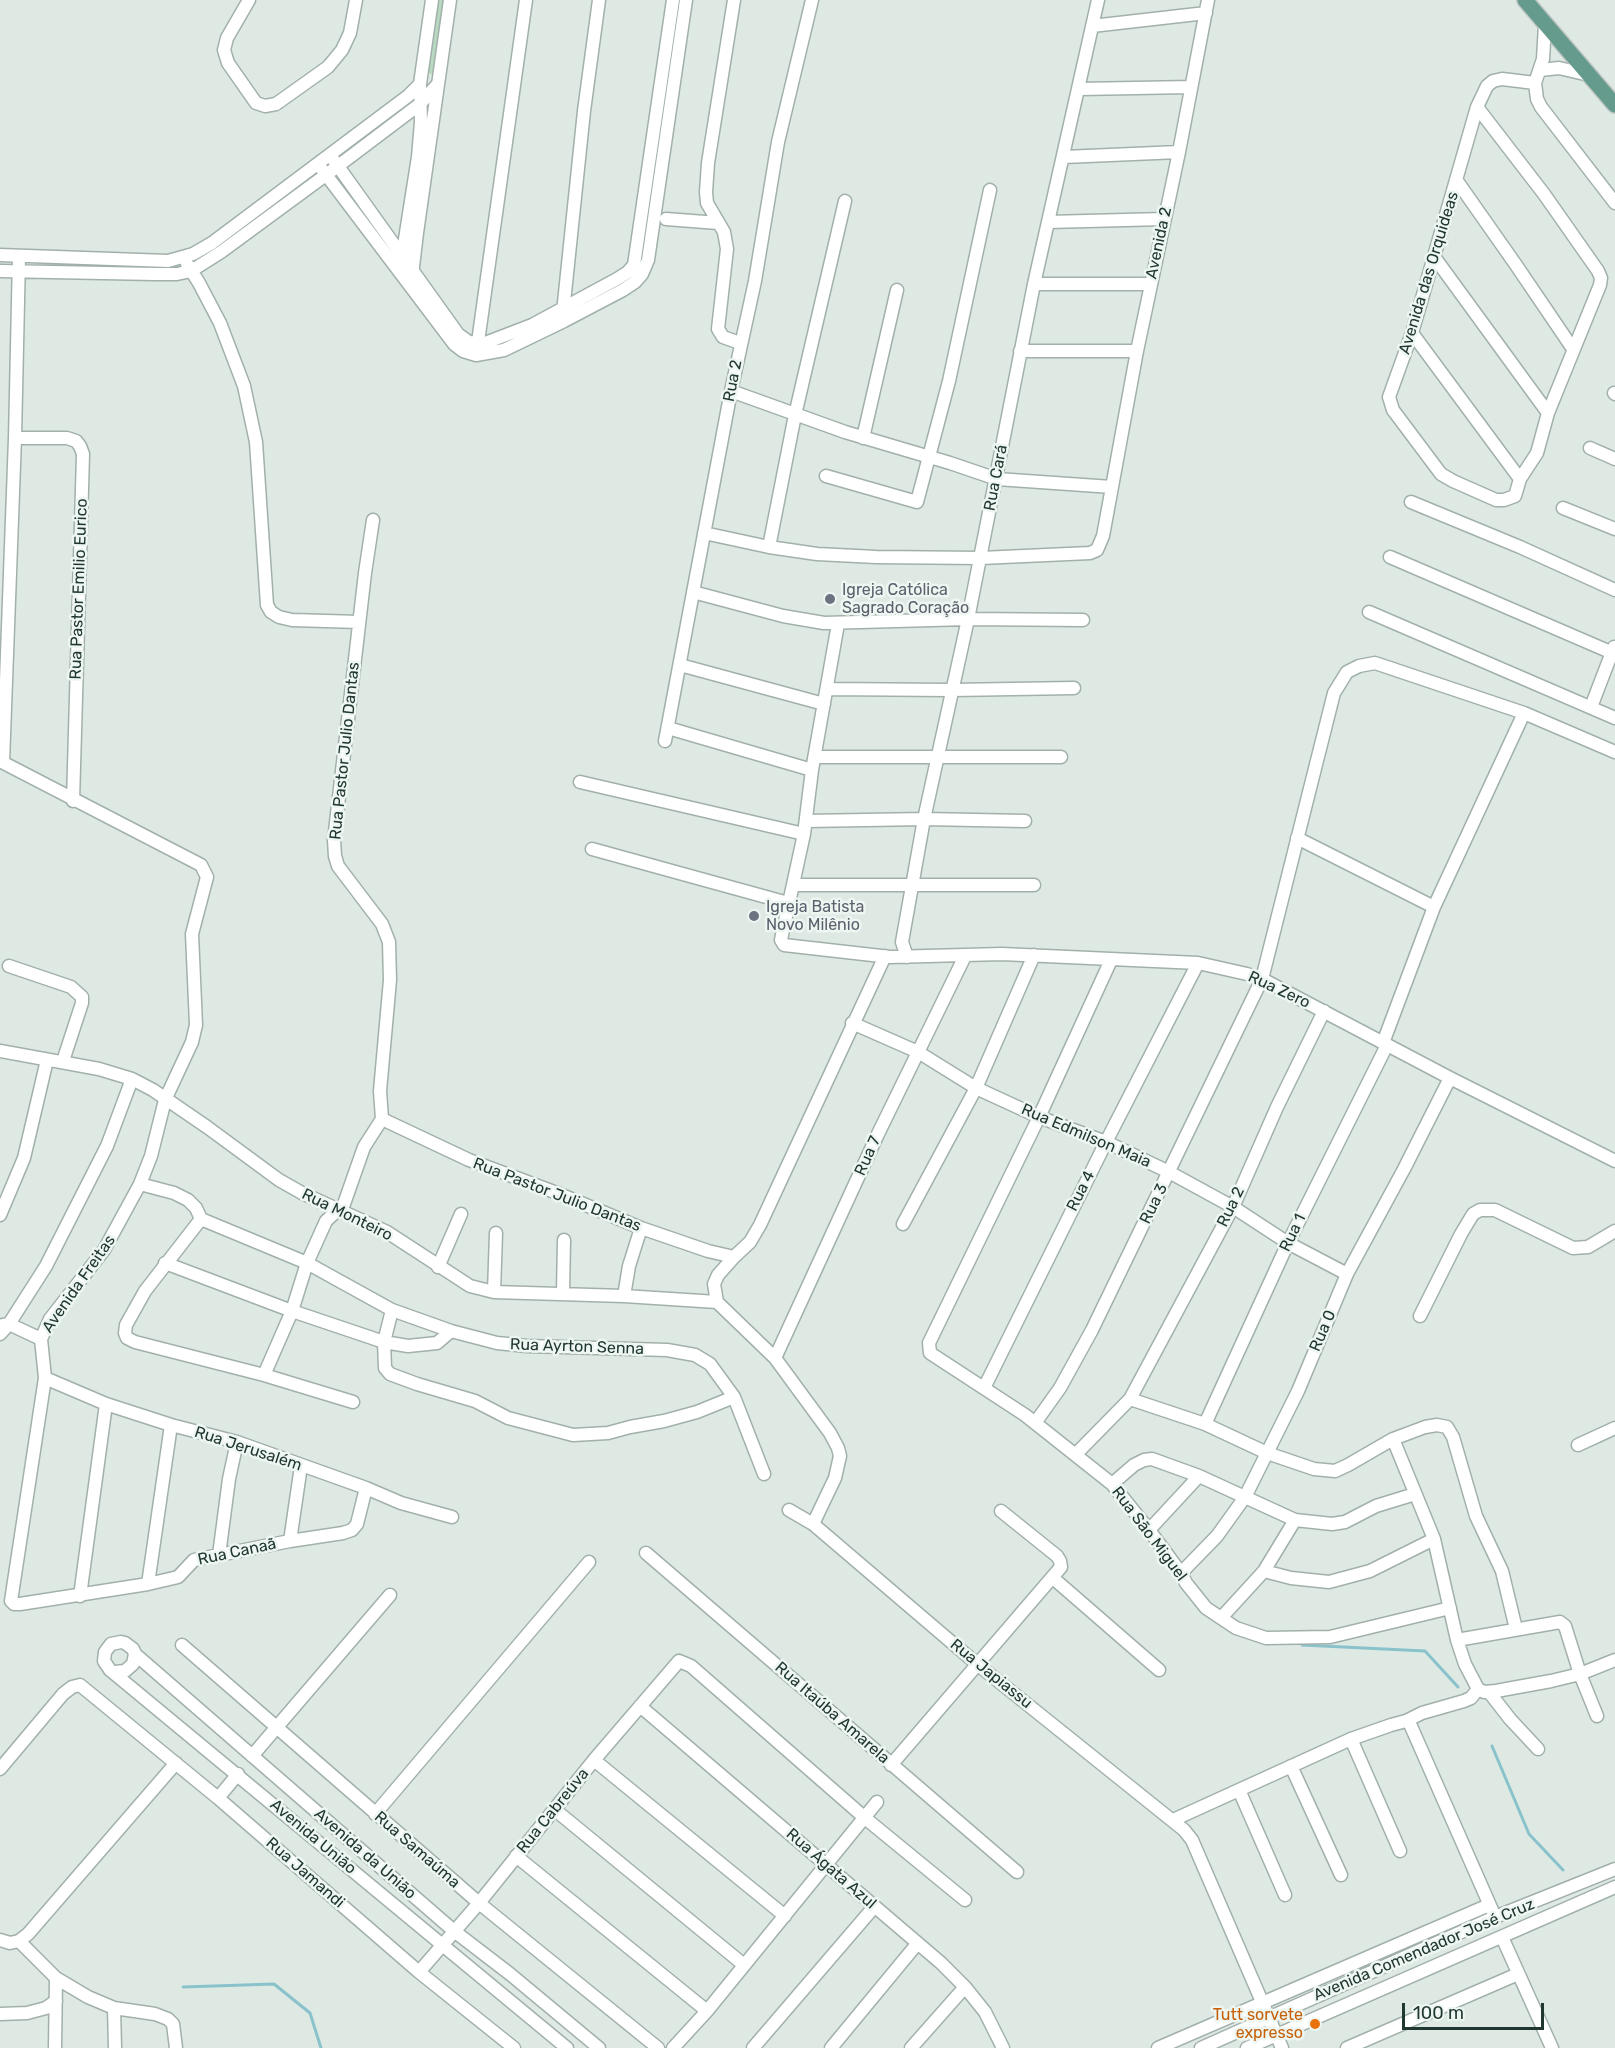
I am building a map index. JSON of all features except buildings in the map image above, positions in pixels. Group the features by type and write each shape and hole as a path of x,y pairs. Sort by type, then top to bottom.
{"main road":[{"path":"1525,0 1615,105"}],"street":[{"path":"249,0 227,38 224,50 228,63 256,103 265,106 276,104 328,68 342,50 350,33 356,0"},
{"path":"402,256 418,157 421,122 420,84 432,0"},
{"path":"407,272 450,0"},
{"path":"477,349 526,0"},
{"path":"564,321 562,307 599,0"},
{"path":"330,155 402,256 411,286 454,344 463,351 477,349 485,343 532,325 618,279 633,266 673,0"},
{"path":"318,164 458,334 477,349 489,354 504,350 564,321 635,282 642,274 648,260 686,0"},
{"name":"Rua 2","path":"665,741 740,343 723,337 718,329 727,255 726,239 707,203 707,174 734,0"},
{"path":"740,343 755,281 778,141 812,0"},
{"name":"Rua Cará","path":"907,957 902,942 924,819 981,558 1034,284 1098,0"},
{"path":"1092,27 1207,6"},
{"name":"Avenida 2","path":"981,558 1095,552 1099,547 1207,6"},
{"path":"1545,25 1543,59 1535,83 1535,93 1541,107 1615,203"},
{"path":"1540,70 1559,68 1589,75"},
{"name":"Avenida das Orquideas","path":"1520,479 1515,496 1496,500 1441,474 1390,403 1389,397 1435,258 1477,107 1487,86 1493,81 1513,79 1535,83"},
{"path":"0,255 168,261 183,258 212,243 408,96 420,84"},
{"path":"0,271 177,274 191,271 214,257 338,166 420,104 438,85"},
{"path":"1079,89 1191,87"},
{"path":"1412,333 1520,479 1537,453 1548,413 1601,278 1544,194 1477,107"},
{"path":"1064,157 1179,152"},
{"path":"1456,182 1573,349"},
{"path":"826,476 917,502 949,381 990,190"},
{"path":"769,547 795,415 845,201"},
{"path":"666,219 718,223"},
{"path":"1048,222 1164,219"},
{"path":"19,256 15,438 1,762 73,801"},
{"path":"183,258 220,323 244,386 256,442 267,605 271,612 279,617 292,620 359,622"},
{"path":"1435,258 1548,413"},
{"path":"1034,284 1150,284"},
{"path":"863,438 897,290"},
{"path":"1020,351 1137,351"},
{"path":"731,391 863,438 928,456 997,479 1112,487"},
{"name":"Rua Pastor Emilio Eurico","path":"15,438 67,438 76,441 83,454 73,801"},
{"path":"1590,448 1615,459"},
{"path":"1411,502 1520,546 1615,590"},
{"path":"1563,508 1615,529"},
{"name":"Rua Pastor Julio Dantas","path":"373,520 335,824 335,856 338,866 382,924 389,942 390,980 380,1091 382,1119 469,1160 642,1228 708,1251 734,1257"},
{"path":"704,533 769,547 841,555 981,558"},
{"path":"1390,557 1614,651 1591,707"},
{"path":"693,592 783,616 838,624 968,620 1083,620"},
{"path":"1369,612 1615,718"},
{"path":"592,849 788,903 804,834 812,770 838,624"},
{"name":"Rua 3","path":"1035,1423 1060,1388 1092,1330 1262,979 1334,693 1347,672 1359,666 1375,663 1524,713 1615,752"},
{"path":"680,665 824,704"},
{"path":"827,689 1074,688"},
{"name":"Rua 1","path":"1205,1424 1288,1243 1385,1044 1434,907 1524,713"},
{"path":"668,728 812,770"},
{"path":"815,757 1061,757"},
{"path":"580,782 804,834"},
{"name":"Avenida Freitas","path":"14,1604 10,1601 10,1596 45,1378 41,1339 50,1319 104,1250 141,1184 151,1156 165,1100 192,1042 196,1025 192,934 207,877 203,867 185,856 73,801"},
{"path":"806,821 924,819 1025,821"},
{"path":"1297,838 1434,907"},
{"path":"794,885 1035,885"},
{"name":"Rua Zero","path":"788,903 782,935 782,943 786,946 907,957 1034,955 1198,963 1262,979 1450,1078 1615,1161"},
{"path":"813,1524 835,1478 840,1456 838,1448 830,1432 775,1358 717,1302 714,1284 718,1275 750,1242 760,1225 852,1023 887,956 902,942"},
{"path":"903,1224 976,1088 1034,955"},
{"name":"Rua 7","path":"775,1358 877,1136 965,956"},
{"path":"1039,1117 1111,960"},
{"name":"Rua 4","path":"984,1388 1198,963"},
{"path":"9,966 71,987 82,997 82,1004 63,1061"},
{"name":"Rua 2","path":"1076,1454 1130,1399 1233,1207 1277,1107 1324,1011"},
{"name":"Rua Edmilson Maia","path":"852,1023 918,1052 976,1088 1039,1117 1106,1142 1169,1172 1233,1207 1288,1243 1347,1274"},
{"name":"Rua Monteiro","path":"0,1051 63,1061 132,1079 153,1090 207,1127 267,1172 302,1193 387,1232 470,1287 494,1292 563,1293 717,1302"},
{"path":"0,1215 24,1158 47,1060"},
{"name":"Rua 0","path":"1181,1573 1217,1536 1245,1497 1298,1391 1347,1274 1450,1078"},
{"path":"0,1334 57,1246 107,1146 132,1079"},
{"name":"Rua São Miguel","path":"1039,1117 929,1343 928,1348 933,1356 1035,1423 1112,1484 1206,1608 1236,1628 1266,1638 1330,1637 1450,1608"},
{"path":"264,1375 292,1311 307,1263 326,1221 348,1196 364,1147 382,1119"},
{"name":"Rua Ayrton Senna","path":"141,1184 174,1193 188,1200 196,1208 201,1219 307,1263 392,1310 451,1331 497,1343 527,1346 668,1350 695,1354 710,1364 734,1397 764,1474"},
{"path":"1420,1316 1461,1234 1473,1214 1480,1210 1495,1210 1573,1248 1597,1244 1615,1231"},
{"path":"438,1267 461,1214"},
{"path":"201,1219 145,1291 126,1326 127,1338 354,1402"},
{"path":"624,1296 629,1266 642,1228"},
{"path":"494,1292 496,1233"},
{"path":"563,1293 564,1239"},
{"path":"165,1263 292,1311 384,1342 408,1346 437,1343 451,1331"},
{"path":"392,1310 384,1342 385,1368 390,1374 475,1401 508,1418 573,1435 608,1433 664,1422 734,1397"},
{"path":"4,1325 41,1339"},
{"name":"Rua Jerusalém","path":"45,1378 106,1404 171,1425 237,1442 366,1488 401,1503 452,1517"},
{"path":"1130,1399 1205,1424 1267,1453 1314,1468 1335,1471 1393,1439 1425,1427 1437,1425 1447,1427 1453,1437 1479,1522 1502,1571 1516,1629"},
{"path":"80,1596 106,1404"},
{"path":"148,1584 171,1425"},
{"path":"1578,1445 1615,1428"},
{"path":"1393,1439 1434,1539 1456,1640 1471,1679 1538,1749"},
{"path":"219,1555 229,1479 237,1442"},
{"path":"1112,1484 1134,1465 1152,1459 1199,1476 1295,1520 1332,1524 1345,1522 1376,1506 1415,1494"},
{"path":"290,1541 301,1466"},
{"path":"1149,1530 1199,1476"},
{"name":"Rua Canaã","path":"14,1604 80,1596 148,1584 178,1577 194,1560 343,1533 352,1530 357,1524 366,1488"},
{"name":"Rua Japiassu","path":"789,1510 813,1524 977,1664 1173,1820 1192,1840 1282,2048"},
{"path":"891,1765 1061,1567 1057,1556 1001,1511"},
{"path":"1221,1618 1263,1571 1295,1520"},
{"path":"1263,1571 1291,1578 1329,1582 1370,1571 1434,1539"},
{"name":"Rua Itaúba Amarela","path":"646,1553 1017,1872"},
{"path":"375,1814 589,1563"},
{"path":"1053,1578 1159,1671"},
{"path":"252,1756 390,1595"},
{"path":"1456,1640 1560,1622 1564,1626 1597,1716"},
{"name":"Avenida da União","path":"115,1672 107,1666 104,1656 108,1647 116,1642 125,1643 454,1931 599,2048"},
{"name":"Rua Samaúma","path":"182,1645 478,1903 657,2048"},
{"path":"115,1672 130,1669 135,1654"},
{"path":"1173,1820 1351,1739 1406,1721 1422,1713 1464,1701 1484,1690 1532,1685 1580,1674 1615,1660"},
{"name":"Rua Cabreúva","path":"419,1972 677,1662 681,1661 691,1666 865,1818"},
{"name":"Avenida União","path":"115,1672 567,2048"},
{"name":"Rua Jamandi","path":"0,1769 60,1698 72,1687 80,1686 218,1798 419,1972 514,2048"},
{"name":"Rua Ágata Azul","path":"640,1706 941,1963 965,1987 985,2013 1003,2048"},
{"path":"1406,1721 1410,1724 1495,1917"},
{"path":"1351,1739 1400,1851"},
{"path":"594,1760 785,1916"},
{"path":"0,1940 10,1943 19,1941 28,1934 176,1763"},
{"path":"1291,1766 1341,1875"},
{"path":"218,1798 238,1774"},
{"path":"1239,1790 1285,1895"},
{"path":"674,2048 827,1866 877,1802"},
{"path":"554,1809 744,1965"},
{"path":"865,1818 965,1900"},
{"path":"516,1856 707,2011"},
{"name":"Avenida Comendador José Cruz","path":"1201,2048 1495,1917 1615,1869"},
{"name":"Avenida Comendador José Cruz","path":"1247,2048 1615,1887"},
{"path":"1158,2048 1489,1905"},
{"path":"753,2048 874,1907"},
{"path":"1502,1937 1552,2048"},
{"path":"19,1941 56,1978 88,1997 114,2008 155,2014 168,2019 173,2024 175,2043"},
{"path":"831,2048 917,1944"},
{"path":"1347,2048 1518,1974"},
{"path":"55,2048 56,1978"},
{"path":"911,2048 965,1987"},
{"path":"0,2014 27,2013 56,2001"},
{"path":"114,2008 115,2048"}],"green space":[{"path":"438,0 447,0 435,73 430,74 428,69"}],"waterway":[{"path":"1302,1645 1425,1651 1458,1687"},
{"path":"1492,1746 1529,1834 1563,1870"},
{"path":"183,1987 274,1984 310,2013 321,2048"}],"place":[{"name":"Igreja Católica Sagrado Coração","path":"830,599"},
{"name":"Igreja Batista Novo Milênio","path":"754,916"},
{"name":"Tutt sorvete expresso","path":"1315,2024"}]}
